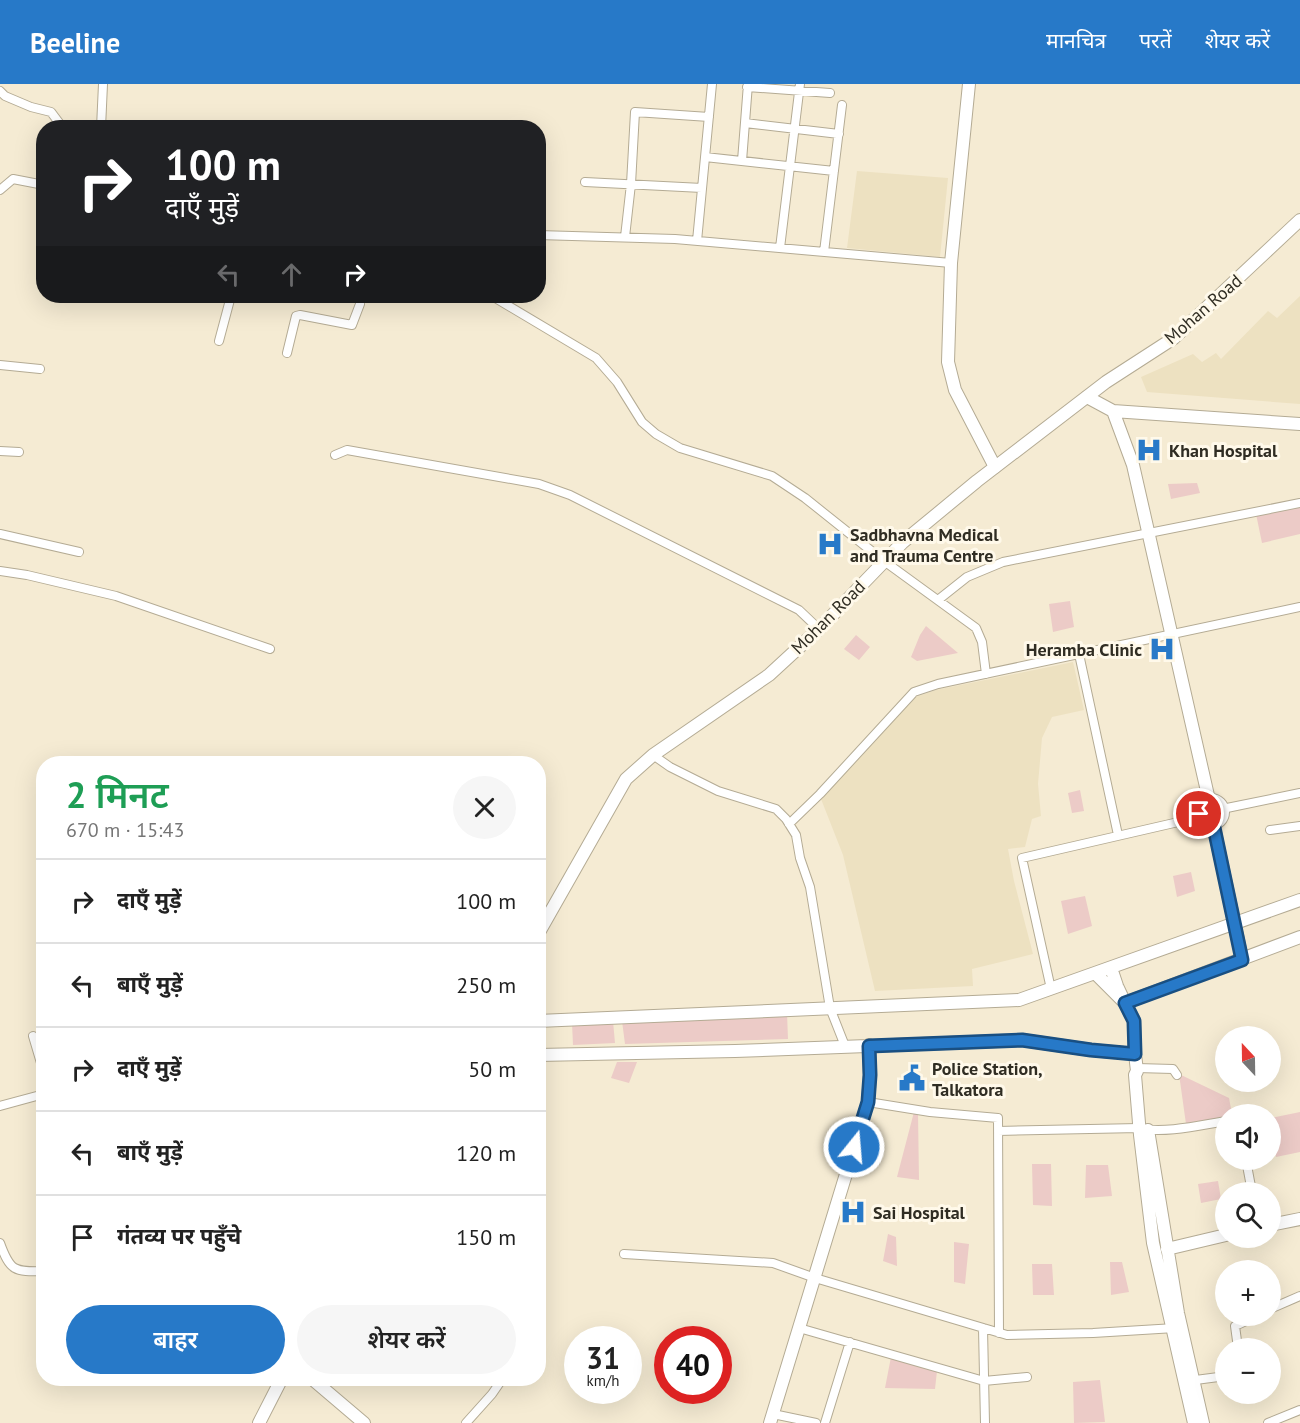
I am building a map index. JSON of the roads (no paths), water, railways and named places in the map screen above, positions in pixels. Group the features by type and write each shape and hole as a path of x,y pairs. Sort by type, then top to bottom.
{"street":[{"path":"102,120 103,84"},
{"path":"697,241 712,84"},
{"path":"969,84 951,263 948,362 955,390 995,467"},
{"path":"742,161 748,86 800,88 830,93"},
{"path":"780,248 800,88"},
{"path":"0,91 5,96 31,107 51,112 57,120"},
{"path":"824,252 842,105"},
{"path":"625,237 631,184 634,112 709,117"},
{"path":"745,123 839,134"},
{"path":"705,157 834,171"},
{"path":"0,190 13,179 36,183"},
{"path":"585,182 702,188"},
{"name":"Mohan Road","path":"546,920 626,779 653,755 769,675 819,629 903,542 1086,397 1174,338 1300,220"},
{"path":"546,235 697,241 951,263"},
{"path":"219,341 229,303"},
{"path":"504,303 596,358 617,382 642,422 656,434 680,448 772,476 805,498 884,561 976,628 982,642 986,674"},
{"path":"287,352 296,316 352,325 360,304"},
{"path":"0,365 40,369"},
{"path":"1086,397 1113,411 1300,423"},
{"path":"1113,411 1133,465 1209,800"},
{"path":"0,450 19,452"},
{"path":"335,455 347,450 539,484 570,495 799,610 819,629"},
{"path":"939,600 967,577 1003,562 1300,503"},
{"path":"0,534 79,552"},
{"path":"0,572 27,575 100,591 270,649"},
{"path":"789,824 820,794 914,692 938,684 1300,607"},
{"path":"1079,654 1118,835"},
{"path":"653,755 670,767 718,791 776,809 786,819 796,835 800,858 810,887 830,1008 845,1046"},
{"path":"1222,810 1300,793"},
{"path":"1216,801 1221,806 1219,820 1213,823 1206,822 1200,817 1200,807 1205,802 1216,801"},
{"path":"1051,989 1022,858 1200,817"},
{"path":"1213,823 1242,960"},
{"path":"1270,830 1300,826"},
{"path":"546,1021 1020,1000 1300,900"},
{"path":"1125,1003 1300,938"},
{"path":"1111,968 1134,1021 1135,1054 1137,1069 1141,1074 1153,1243 1189,1381 1203,1423"},
{"path":"1096,974 1125,1003"},
{"path":"33,1036 36,1044"},
{"path":"546,1055 735,1051 1022,1040 1135,1054"},
{"path":"816,1423 771,1418 868,1102 869,1046"},
{"path":"1137,1069 1173,1069 1177,1075"},
{"path":"0,1106 36,1096"},
{"path":"868,1102 930,1112 998,1118 999,1333"},
{"path":"998,1131 1184,1128 1215,1123"},
{"path":"1144,1129 1167,1249 1177,1328"},
{"path":"1281,1223 1300,1219"},
{"path":"1167,1249 1215,1238"},
{"path":"0,1243 6,1259 13,1268 36,1271"},
{"path":"624,1254 773,1263 815,1278 1007,1335 1093,1334 1177,1328"},
{"path":"1281,1304 1300,1296"},
{"path":"799,1328 984,1381 1027,1377"},
{"path":"983,1328 985,1423"},
{"path":"825,1423 850,1342"},
{"path":"1189,1381 1215,1377"},
{"path":"1189,1381 1194,1423"},
{"path":"259,1423 278,1386"},
{"path":"320,1386 364,1423"},
{"path":"466,1423 497,1386"},
{"path":"1268,1423 1300,1410"}],"place":[{"name":"Khan Hospital","path":"1149,450"},
{"name":"Sadbhavna Medical and Trauma Centre","path":"830,544"},
{"name":"Heramba Clinic","path":"1162,649"},
{"name":"Police Station, Talkatora","path":"912,1078"},
{"name":"Sai Hospital","path":"853,1212"}]}
